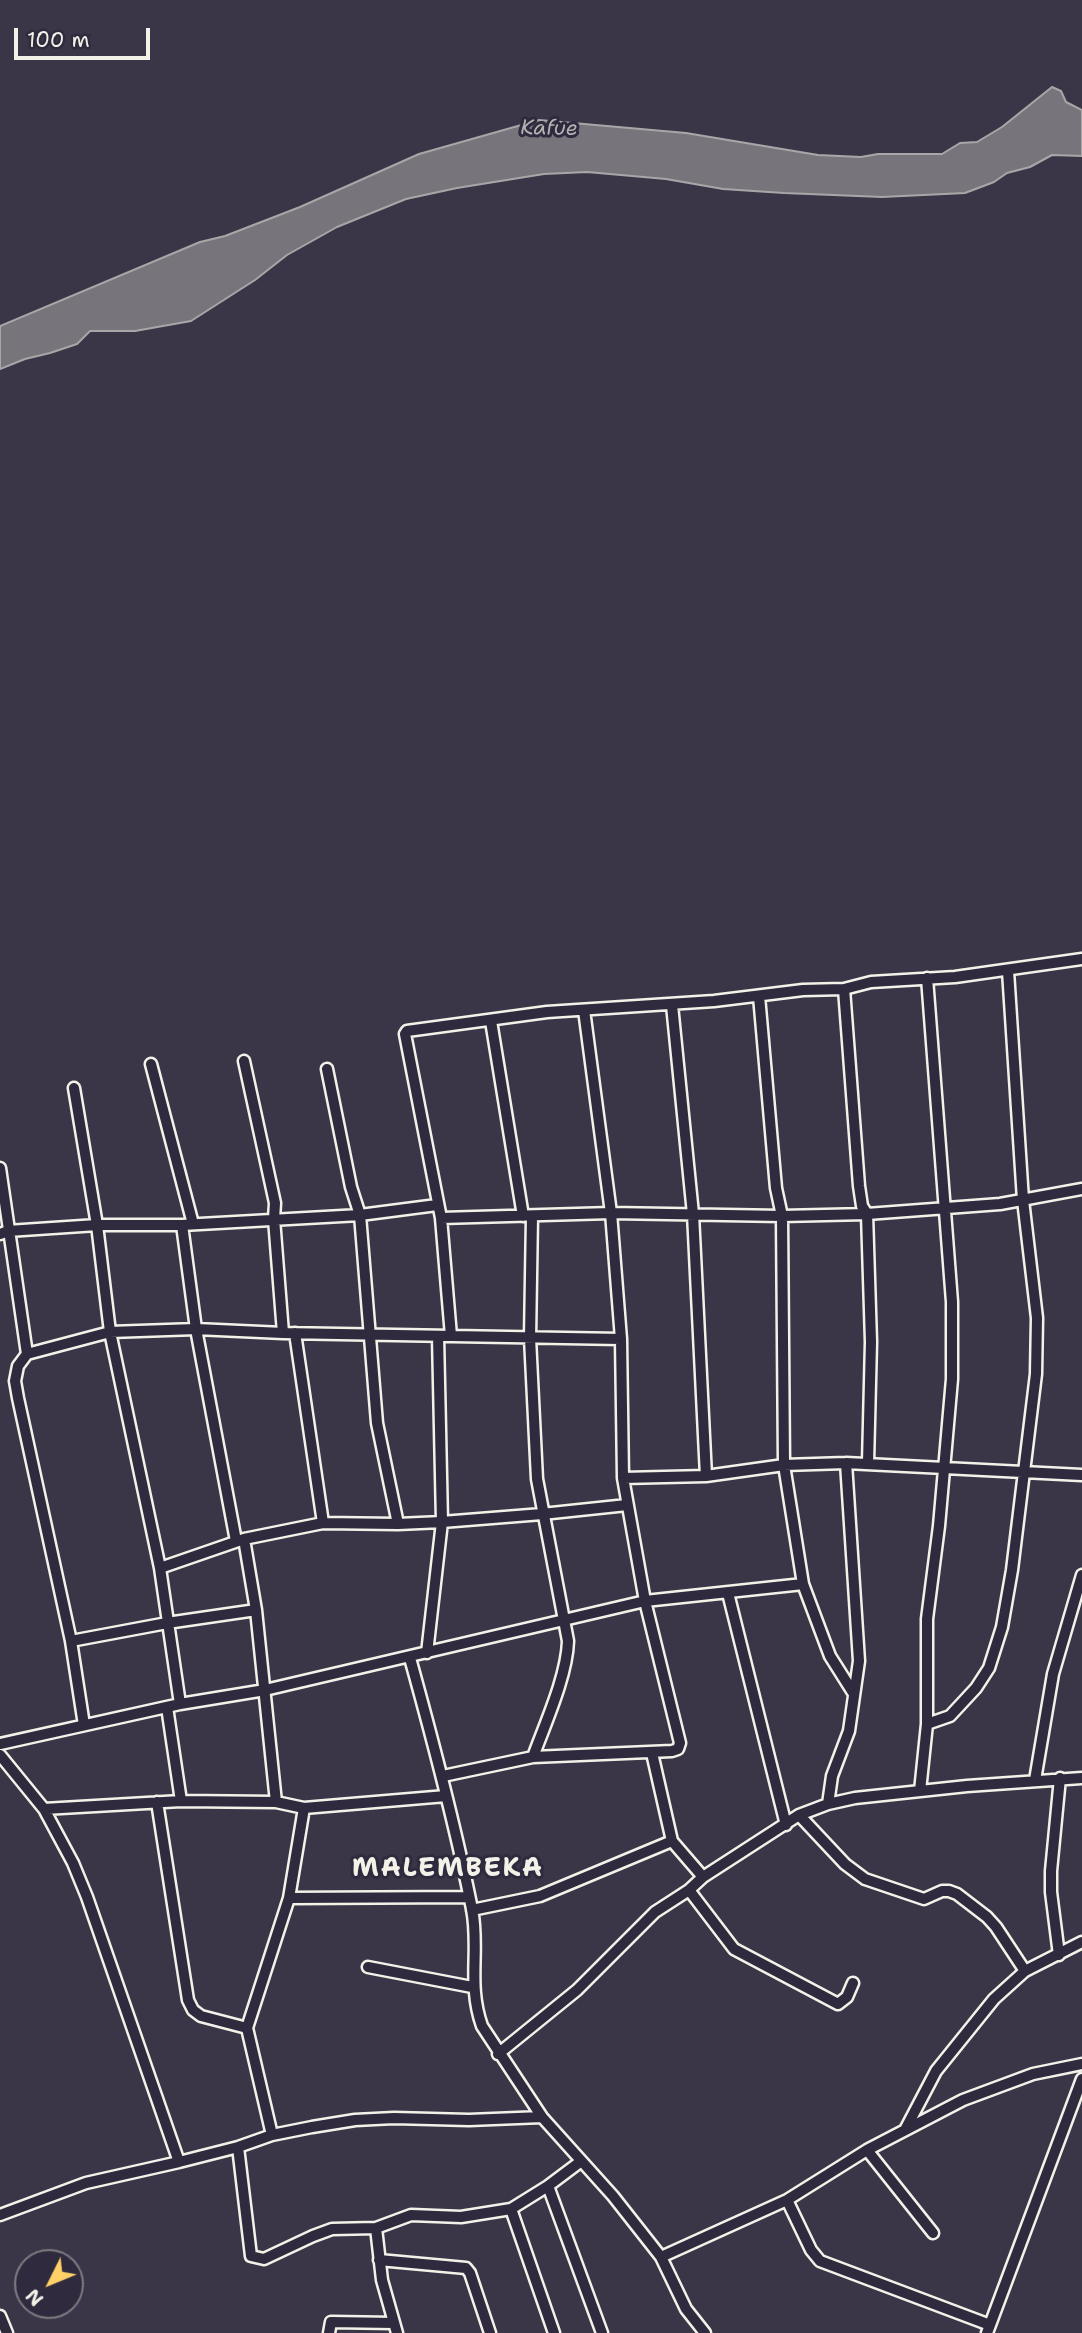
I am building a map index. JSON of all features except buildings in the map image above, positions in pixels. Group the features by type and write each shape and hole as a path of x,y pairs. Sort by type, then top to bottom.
{"street":[{"path":"451,1336 441,1218 405,1034 413,1028 547,1012 672,1005 803,990 844,989 871,982 955,977 1082,959"},
{"path":"927,1724 950,1716 976,1688 989,1668 1002,1627 1026,1470 1036,1374 1037,1318 1023,1200 1008,971"},
{"path":"920,1791 927,1724 927,1619 939,1526 942,1467 952,1379 952,1302 927,978"},
{"path":"844,989 859,1186 862,1206 867,1214 871,1342 868,1463"},
{"path":"759,996 777,1195 782,1216 784,1465 803,1584 830,1656 854,1694"},
{"path":"672,1005 693,1214 706,1476"},
{"path":"443,1776 533,1757 672,1751 678,1749 680,1742 645,1601 623,1478 621,1339 611,1213 584,1010"},
{"path":"491,1020 528,1216 530,1338 537,1479 568,1642 568,1654 533,1757"},
{"path":"244,1061 274,1196 283,1333"},
{"path":"151,1064 193,1224"},
{"path":"327,1069 351,1187 360,1215 380,1447 398,1524"},
{"path":"74,1088 97,1225 110,1332 160,1567 180,1704"},
{"path":"0,1168 4,1232 27,1354"},
{"path":"441,1218 611,1213 782,1216 867,1214 1023,1200 1082,1189"},
{"path":"4,1232 97,1225 182,1225 360,1215 437,1205"},
{"path":"182,1225 196,1329 256,1610 276,1802"},
{"path":"83,1726 71,1641 15,1381 18,1366 27,1354 110,1332 196,1329 621,1339"},
{"path":"295,1333 323,1523"},
{"path":"427,1653 442,1522 438,1336"},
{"path":"623,1478 706,1476 784,1465 846,1462 1082,1475"},
{"path":"828,1804 832,1776 849,1731 859,1661 846,1462"},
{"path":"160,1567 240,1540 323,1523 442,1522 627,1505"},
{"path":"1035,1780 1053,1674 1082,1575"},
{"path":"1,1742 180,1704 265,1690 645,1601 803,1584"},
{"path":"728,1593 786,1825"},
{"path":"71,1641 256,1610"},
{"path":"410,1658 443,1776 472,1910 472,1987 482,2026 542,2117 613,2196 661,2257 685,2309 705,2333"},
{"path":"167,1707 181,1801"},
{"path":"652,1753 672,1841 703,1877"},
{"path":"0,1755 44,1810 73,1863 179,2162"},
{"path":"498,2054 577,1990 655,1912 703,1877 799,1815 828,1804 855,1798 1035,1780 1082,1778"},
{"path":"1059,1955 1051,1871 1060,1779"},
{"path":"44,1810 181,1801 276,1802 304,1808 446,1796"},
{"path":"156,1802 188,2000 192,2010 201,2016 247,2028"},
{"path":"272,2134 247,2028 289,1898 304,1808"},
{"path":"799,1815 845,1864 865,1879 924,1899 942,1891 957,1894 996,1927 1025,1971"},
{"path":"472,1910 540,1896 672,1841"},
{"path":"689,1889 725,1940 744,1955 838,2004 844,2002 853,1983"},
{"path":"289,1898 468,1897"},
{"path":"905,2131 936,2071 994,1998 1025,1971 1082,1942"},
{"path":"368,1967 472,1987"},
{"path":"661,2257 787,2200 867,2150 963,2100 1033,2074 1082,2064"},
{"path":"787,2200 811,2250 820,2261 988,2329 1082,2079"},
{"path":"0,2215 86,2183 238,2147 272,2134 355,2120 542,2117"},
{"path":"238,2147 251,2256 264,2259 332,2229 376,2228 411,2215 461,2217 511,2209 580,2162"},
{"path":"867,2150 933,2233"},
{"path":"548,2186 602,2333"},
{"path":"511,2209 554,2333"},
{"path":"329,2333 331,2322 395,2328 379,2260 376,2228"},
{"path":"379,2260 466,2268 490,2333"},
{"path":"0,2316 7,2333"}],"water":[{"name":"Kafue","path":"1052,87 1061,91 1066,102 1082,110 1082,156 1052,155 1030,167 1007,173 994,182 965,193 882,197 784,193 723,189 666,179 587,172 544,174 457,188 406,199 337,227 287,255 255,280 191,321 135,331 90,331 77,344 0,369 0,326 200,242 225,236 300,207 419,154 539,120 686,133 818,155 861,157 878,154 942,154 960,143 977,142 1002,127"}],"district":[{"name":"MALEMBEKA","path":"448,1869"}]}
